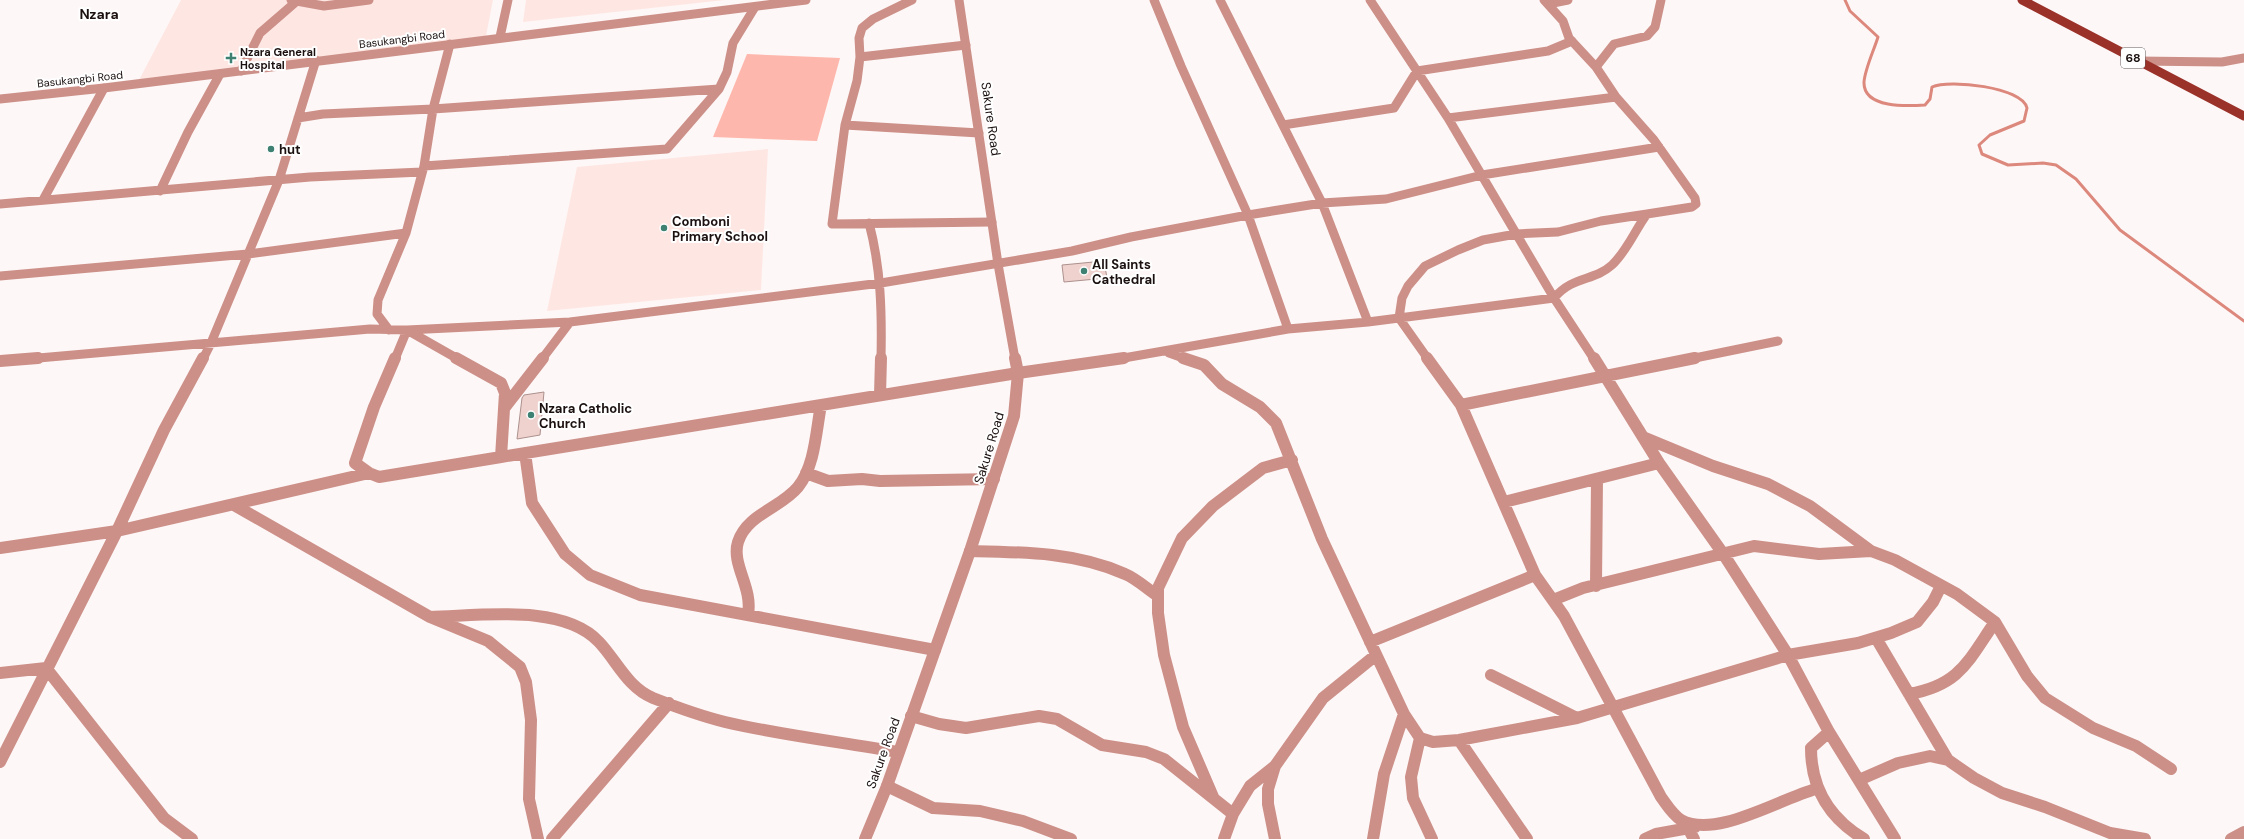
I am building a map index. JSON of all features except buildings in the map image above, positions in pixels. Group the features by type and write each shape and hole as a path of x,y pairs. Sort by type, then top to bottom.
{"main road":[{"name":"68","path":"2022,0 2244,116"}],"street":[{"path":"240,71 260,33 295,1 324,6 369,0"},
{"path":"500,37 508,0"},
{"name":"Basukangbi Road","path":"0,99 220,74 316,60 806,0"},
{"path":"912,0 873,19 862,28 857,80 845,125 832,224 992,222"},
{"name":"Sakure Road","path":"865,839 886,786 970,551 1014,416 1018,373 998,264 959,0"},
{"path":"1154,0 1177,53 1180,66 1248,216 1288,329"},
{"path":"1220,0 1322,203 1368,322"},
{"path":"1370,0 1448,118 1554,298 1606,376 1659,463 1724,555 1788,656 1830,732 1895,839"},
{"path":"1546,2 1568,0"},
{"path":"1596,67 1614,44 1647,36 1655,27 1661,0"},
{"path":"1546,2 1563,21 1566,34 1596,67 1616,97 1660,148 1695,198 1696,204 1692,207 1601,221 1558,232 1516,234 1483,240 1425,266 1408,286 1402,298 1399,318 1460,404 1535,575 1553,600 1615,708 1661,796 1674,814 1693,831"},
{"path":"0,204 667,149 719,89 727,72 733,43 755,7"},
{"path":"1283,125 1394,108 1417,71 1548,51 1572,41"},
{"path":"389,330 377,314 378,300 406,233 423,169 434,109 450,44"},
{"path":"860,57 966,45"},
{"path":"2138,61 2222,62 2244,58"},
{"path":"0,762 46,668 117,531 164,430 211,343 279,180 316,60"},
{"path":"160,191 188,132 220,74"},
{"path":"43,200 104,88"},
{"path":"298,118 323,114 434,109 719,89"},
{"path":"1448,118 1616,97"},
{"path":"845,125 979,133"},
{"path":"0,361 370,329 408,330 570,322 881,283 1072,251 1131,236 1322,203 1386,199 1482,175 1660,148"},
{"path":"408,330 374,407 355,463 369,473 379,477 1018,373 1164,352 1288,329 1368,322 1554,298 1564,286 1570,282 1595,274 1611,265 1634,236 1647,214"},
{"path":"869,224 876,246 881,283 880,395"},
{"path":"0,276 248,254 406,233"},
{"path":"504,409 570,322"},
{"path":"408,330 501,383 506,393 501,457"},
{"path":"1460,404 1778,341"},
{"path":"1164,352 1204,365 1222,384 1260,407 1276,423 1292,460 1322,539 1404,714 1420,738 1433,742 1459,740 1576,718 1615,708 1788,656 1858,643 1876,638 1917,622 1933,602 1941,586"},
{"path":"748,614 749,596 739,566 738,544 744,531 752,522 790,495 798,487 806,473 821,405"},
{"path":"1643,437 1713,466 1768,484 1803,502 1871,551 1895,560 1957,594 1995,622 2027,676 2045,698 2093,728 2136,746 2171,769"},
{"path":"525,453 532,503 565,554 590,575 640,595 935,650"},
{"path":"1214,799 1182,727 1164,655 1158,588 1182,538 1213,506 1248,477 1263,468 1292,460"},
{"path":"1504,502 1659,463"},
{"path":"0,548 117,531 369,473"},
{"path":"806,473 828,481 862,479 880,481 994,480"},
{"path":"1596,586 1597,479"},
{"path":"234,505 430,617 488,641 520,667 526,682 531,720 529,799 538,839"},
{"path":"1553,600 1583,588 1724,555 1754,546 1819,554 1871,551"},
{"path":"970,551 1035,553 1083,562 1125,574 1158,596"},
{"path":"1370,642 1535,575"},
{"path":"430,617 517,615 558,619 583,628 599,642 625,678 651,697 724,722 898,752"},
{"path":"1909,694 1930,690 1943,685 1967,662 1995,622"},
{"path":"1876,638 1948,760"},
{"path":"1224,839 1233,814 1250,786 1274,766 1323,698 1376,655"},
{"path":"0,673 46,668"},
{"path":"46,668 164,818 192,839"},
{"path":"1491,675 1576,718"},
{"path":"552,839 669,703"},
{"path":"1373,839 1384,774 1404,714"},
{"path":"911,716 952,728 985,726 1020,718 1041,716 1056,718 1068,723 1101,744 1114,749 1143,751 1162,757 1233,814"},
{"path":"1830,732 1811,748 1810,764 1816,789 1834,816 1854,834 1864,839"},
{"path":"1420,738 1411,777 1413,798 1432,839"},
{"path":"1459,740 1527,839"},
{"path":"1859,780 1898,764 1930,756 1948,760 1974,778 2002,793 2045,807 2110,833 2145,839"},
{"path":"1274,766 1268,789 1268,804 1275,839"},
{"path":"886,786 934,808 980,811 1023,821 1071,839"},
{"path":"1645,839 1656,834 1693,831 1723,825 1753,815 1793,796 1816,789"},
{"path":"2231,839 2244,832"}],"shaded area":[{"name":"Nzara General Hospital","path":"181,0 493,0 486,36 139,80"},
{"path":"526,0 725,0 523,22"},
{"path":"747,54 840,58 817,141 713,137"},
{"name":"Comboni Primary School","path":"768,149 761,290 547,311 577,167"}],"waterway":[{"path":"1845,0 1850,11 1878,37 1868,65 1864,82 1866,91 1871,97 1888,104 1909,106 1925,105 1930,99 1932,87 1953,84 1999,90 2022,101 2027,108 2024,121 1990,135 1979,145 1982,154 2008,165 2043,163 2056,165 2076,179 2120,230 2244,321"}],"place":[{"name":"Nzara General Hospital","path":"231,58"},
{"name":"hut","path":"271,149"},
{"name":"Comboni Primary School","path":"664,228"},
{"name":"All Saints Cathedral","path":"1084,271"},
{"name":"Nzara Catholic Church","path":"531,415"}],"district":[{"name":"Nzara","path":"99,14"}]}
